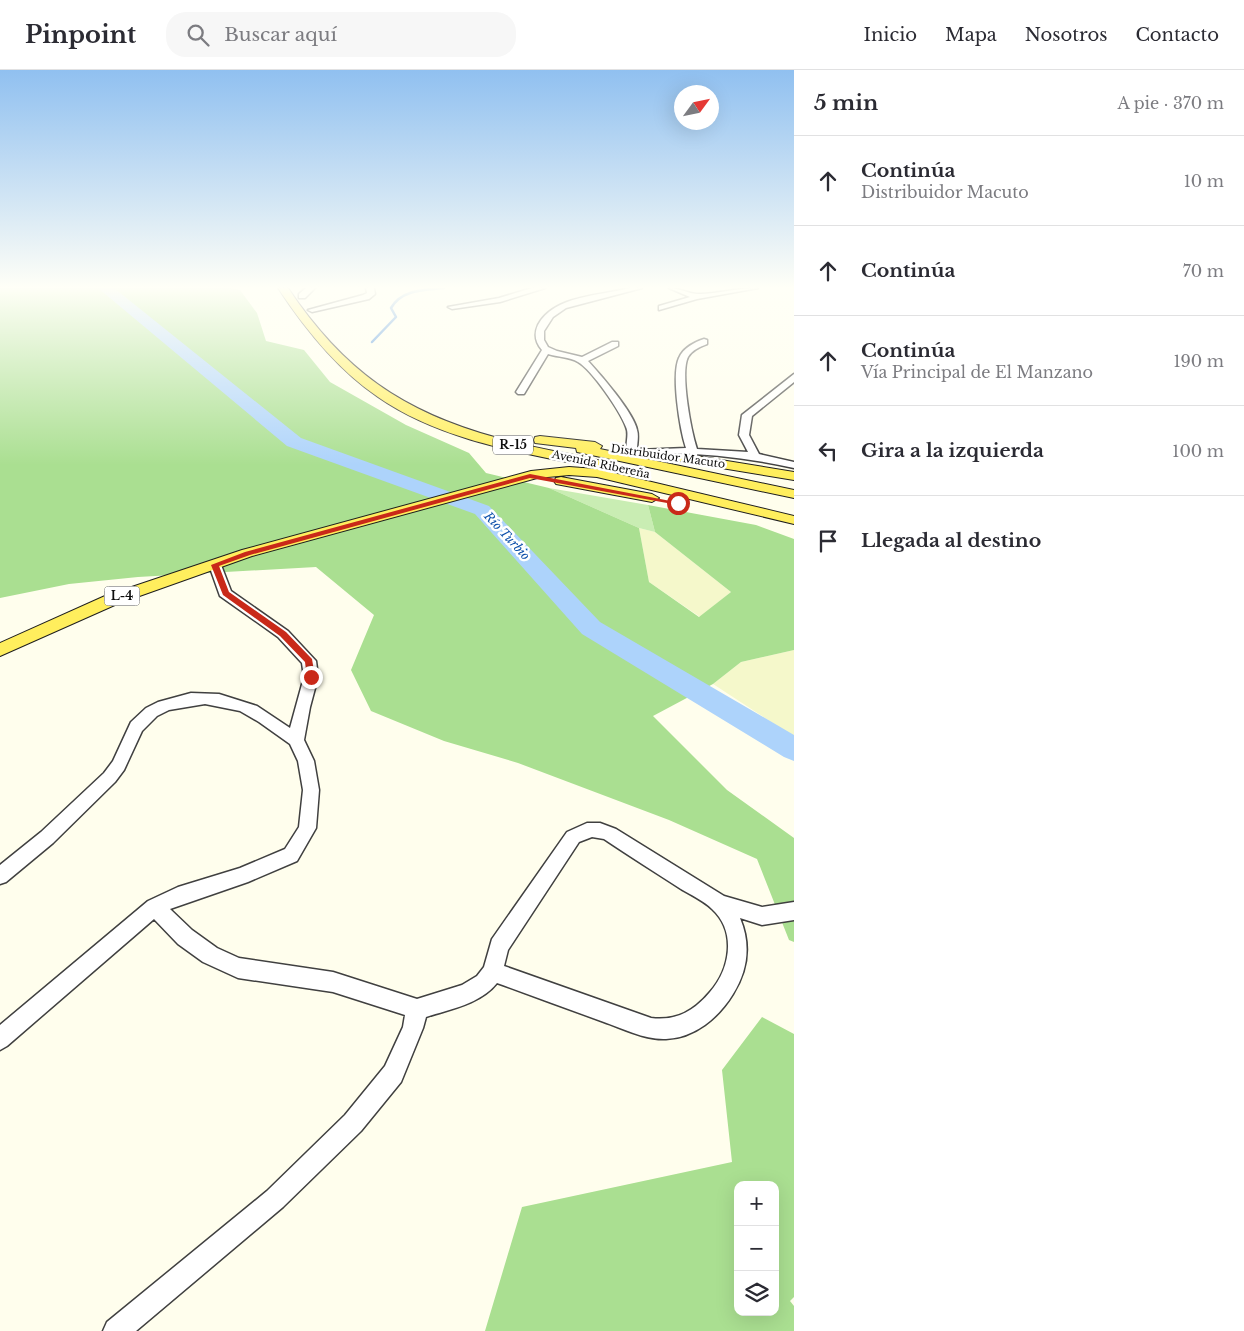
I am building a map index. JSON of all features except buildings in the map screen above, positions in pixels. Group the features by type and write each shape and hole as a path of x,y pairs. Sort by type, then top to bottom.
{"main road":[{"name":"Avenida Ribereña","path":"331,347 372,387 396,404 442,423 521,448 794,506"},
{"name":"Avenida Ribereña","path":"347,347 389,387 445,415 480,427 794,494"},
{"name":"Distribuidor Macuto","path":"540,440 744,467 794,476"},
{"path":"521,448 585,479 652,498"},
{"path":"521,448 539,463 531,476"},
{"path":"531,476 569,471 630,480 794,520"},
{"path":"531,476 715,510 794,532"},
{"name":"L-4","path":"0,650 111,600 248,553 531,476"}],"street":[{"path":"543,347 546,350 582,360 620,406 632,429 636,452 658,450 755,456 794,465"},
{"path":"582,360 609,347"},
{"path":"692,452 683,401 683,358 694,347"},
{"path":"522,392 546,350"},
{"path":"755,456 744,435 747,415 794,377"},
{"path":"215,565 226,593 283,634 309,661 311,677 302,707 296,740"},
{"path":"0,876 78,809 116,770 132,733 141,721 154,711 178,701 226,700 246,707 296,740 306,761 311,790 307,828 291,855 242,876 178,896 155,907 0,1039"},
{"path":"155,907 185,937 210,955 238,968 333,982 417,1009 467,994 484,983 494,972 499,946 573,837 589,828 596,828 610,834 719,903 762,916 794,911"},
{"path":"494,972 651,1028 664,1030 676,1028 689,1023 719,1000 736,965 737,934 728,915 719,903"},
{"path":"116,1331 275,1199 353,1123 392,1074 413,1028 417,1009"}],"green space":[{"path":"0,347 291,347 304,350 330,382 406,425 469,453 486,473 549,488 639,528 649,582 699,617 731,592 655,532 648,505 756,525 794,539 794,650 741,662 713,684 653,716 727,790 794,838 794,942 789,940 757,859 669,820 518,763 444,741 371,711 351,670 374,615 316,567 138,577 69,584 0,598"},
{"path":"549,488 648,505 655,532 639,528"},
{"path":"639,528 655,532 731,592 700,617 649,582"},
{"path":"794,650 794,737 713,684 741,662"},
{"path":"762,1017 794,1034 794,1297 790,1301 794,1306 794,1331 485,1331 522,1207 732,1162 722,1070"}],"waterway":[{"name":"Río Turbio","path":"177,347 294,442 482,510 591,628 794,749"}],"route":[{"path":"311,677 309,661 283,634 250,608 226,593 215,565 248,553 530,476 678,503"}]}
